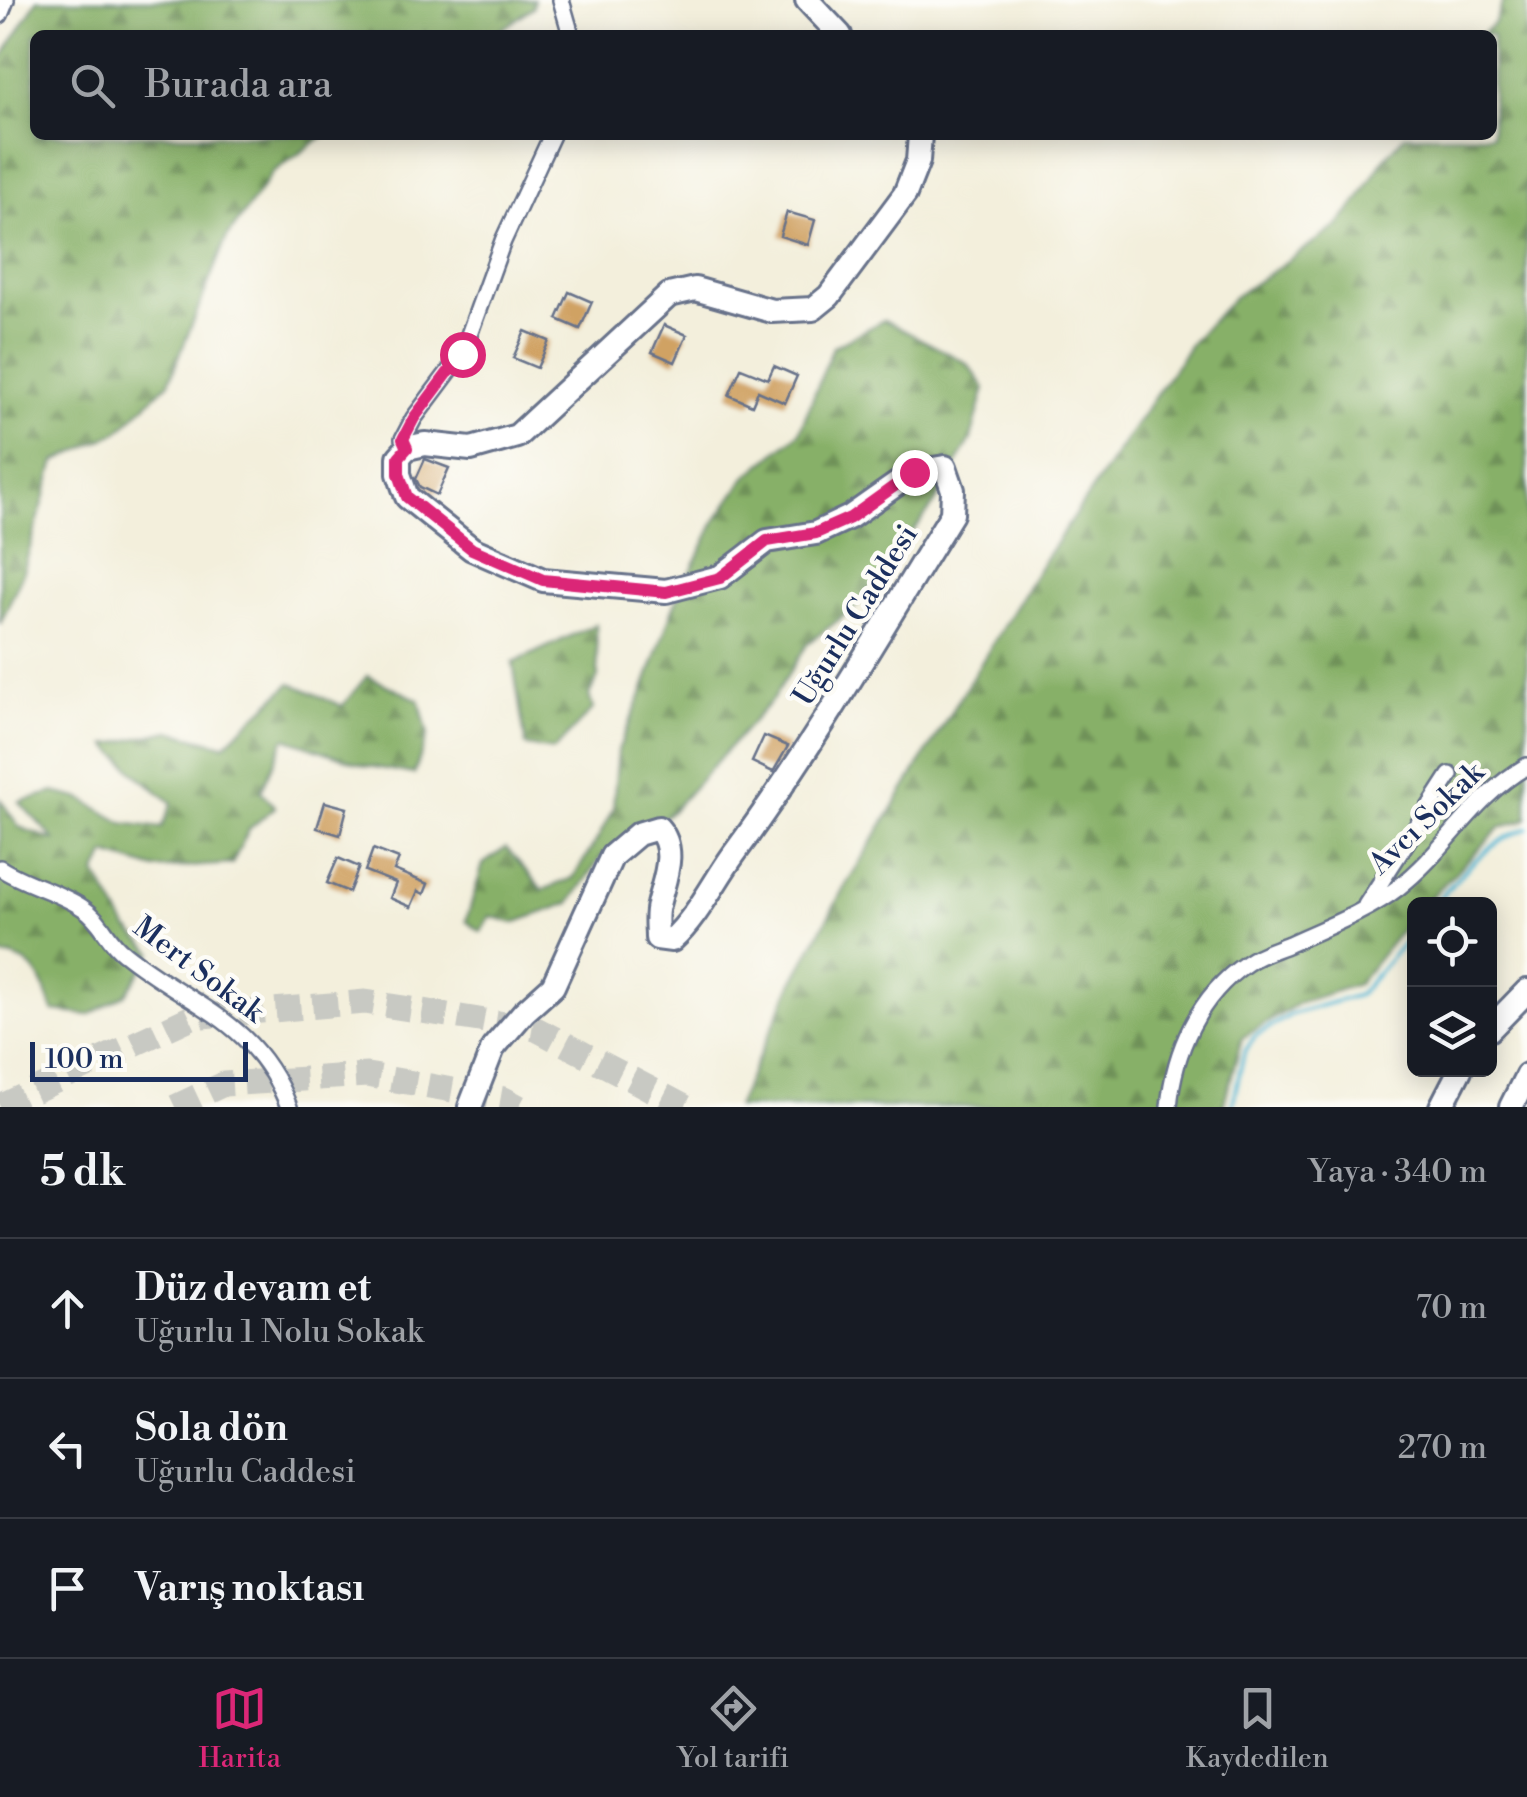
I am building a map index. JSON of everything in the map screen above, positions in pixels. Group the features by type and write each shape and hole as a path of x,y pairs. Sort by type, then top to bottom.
{"street":[{"path":"0,16 6,0"},
{"path":"561,0 570,30"},
{"path":"807,0 835,30"},
{"path":"550,140 503,241 462,354 414,418 403,439 407,448 425,444 471,449 517,436 670,295 695,289 772,311 813,309 830,296 904,194 918,161 920,140"},
{"name":"Uğurlu Caddesi","path":"407,448 399,457 399,474 407,497 472,549 543,580 666,592 720,578 767,541 816,533 850,518 914,472 945,467 953,490 952,514 790,777 713,883 690,923 672,940 657,938 656,909 668,869 667,837 658,828 638,834 612,856 554,986 524,1012 494,1048 470,1107"},
{"name":"Avcı Sokak","path":"1170,1107 1172,1080 1182,1047 1216,988 1249,961 1364,908 1400,886 1498,783 1527,766"},
{"name":"Avcı Sokak","path":"1364,908 1450,775"},
{"name":"Mert Sokak","path":"0,868 82,907 102,923 120,951 242,1032 265,1060 289,1107"},
{"path":"1497,1023 1527,991"},
{"path":"1511,1107 1527,1075"},
{"path":"1440,1107 1456,1077"}],"green space":[{"path":"37,0 534,0 533,7 501,30 30,30 30,140 318,140 273,172 226,239 169,382 118,432 55,462 22,575 0,624 0,61"},
{"path":"1504,0 1527,0 1527,819 1501,827 1431,897 1407,897 1407,923 1358,984 1299,1003 1242,1038 1223,1107 736,1107 792,984 841,893 1037,571 1191,343 1233,298 1338,226 1401,140 1497,140 1497,30 1486,30 1495,22"},
{"path":"884,320 967,363 985,388 971,439 934,504 857,606 808,643 773,699 671,812 602,856 570,903 514,923 490,916 481,932 466,921 483,864 506,848 543,890 573,878 613,809 618,750 673,608 716,520 746,477 799,433 833,347"},
{"path":"596,624 598,677 589,695 593,709 554,750 526,746 513,663"},
{"path":"367,676 419,700 428,734 414,774 363,765 285,738 261,791 275,807 249,829 232,864 155,869 106,854 96,874 127,928 153,952 126,994 89,1015 53,1011 30,966 0,955 0,799 19,827 56,841 19,802 54,792 82,799 123,823 162,828 172,803 107,745 170,731 224,745 291,683 342,706"}],"building":[{"path":"787,212 815,220 808,245 780,236"},
{"path":"569,292 592,302 580,329 557,319"},
{"path":"664,325 687,335 675,362 652,352"},
{"path":"525,331 549,341 537,368 513,358"},
{"path":"774,366 797,376 785,403 758,391 752,405 729,395 741,368 768,379"},
{"path":"425,459 449,468 437,495 420,487 416,479"},
{"path":"764,736 788,746 773,772 752,762"},
{"path":"325,802 347,808 340,835 317,828"},
{"path":"373,849 399,859 394,870 428,884 424,894 418,891 411,907 390,898 396,883 365,871"},
{"path":"338,858 359,867 349,892 327,883"}],"waterway":[{"path":"1441,897 1488,850 1527,828"},
{"path":"1232,1107 1244,1053 1255,1036 1292,1014 1359,995 1407,939"}],"tunnel":[{"path":"0,1107 192,1017 365,1002 536,1029 685,1107"},
{"path":"175,1107 224,1084 367,1075 504,1099 519,1107"}],"route":[{"path":"462,354 403,439 407,448 399,457 399,474 407,497 472,549 543,580 666,592 720,578 767,541 816,533 850,518 914,472"}]}
